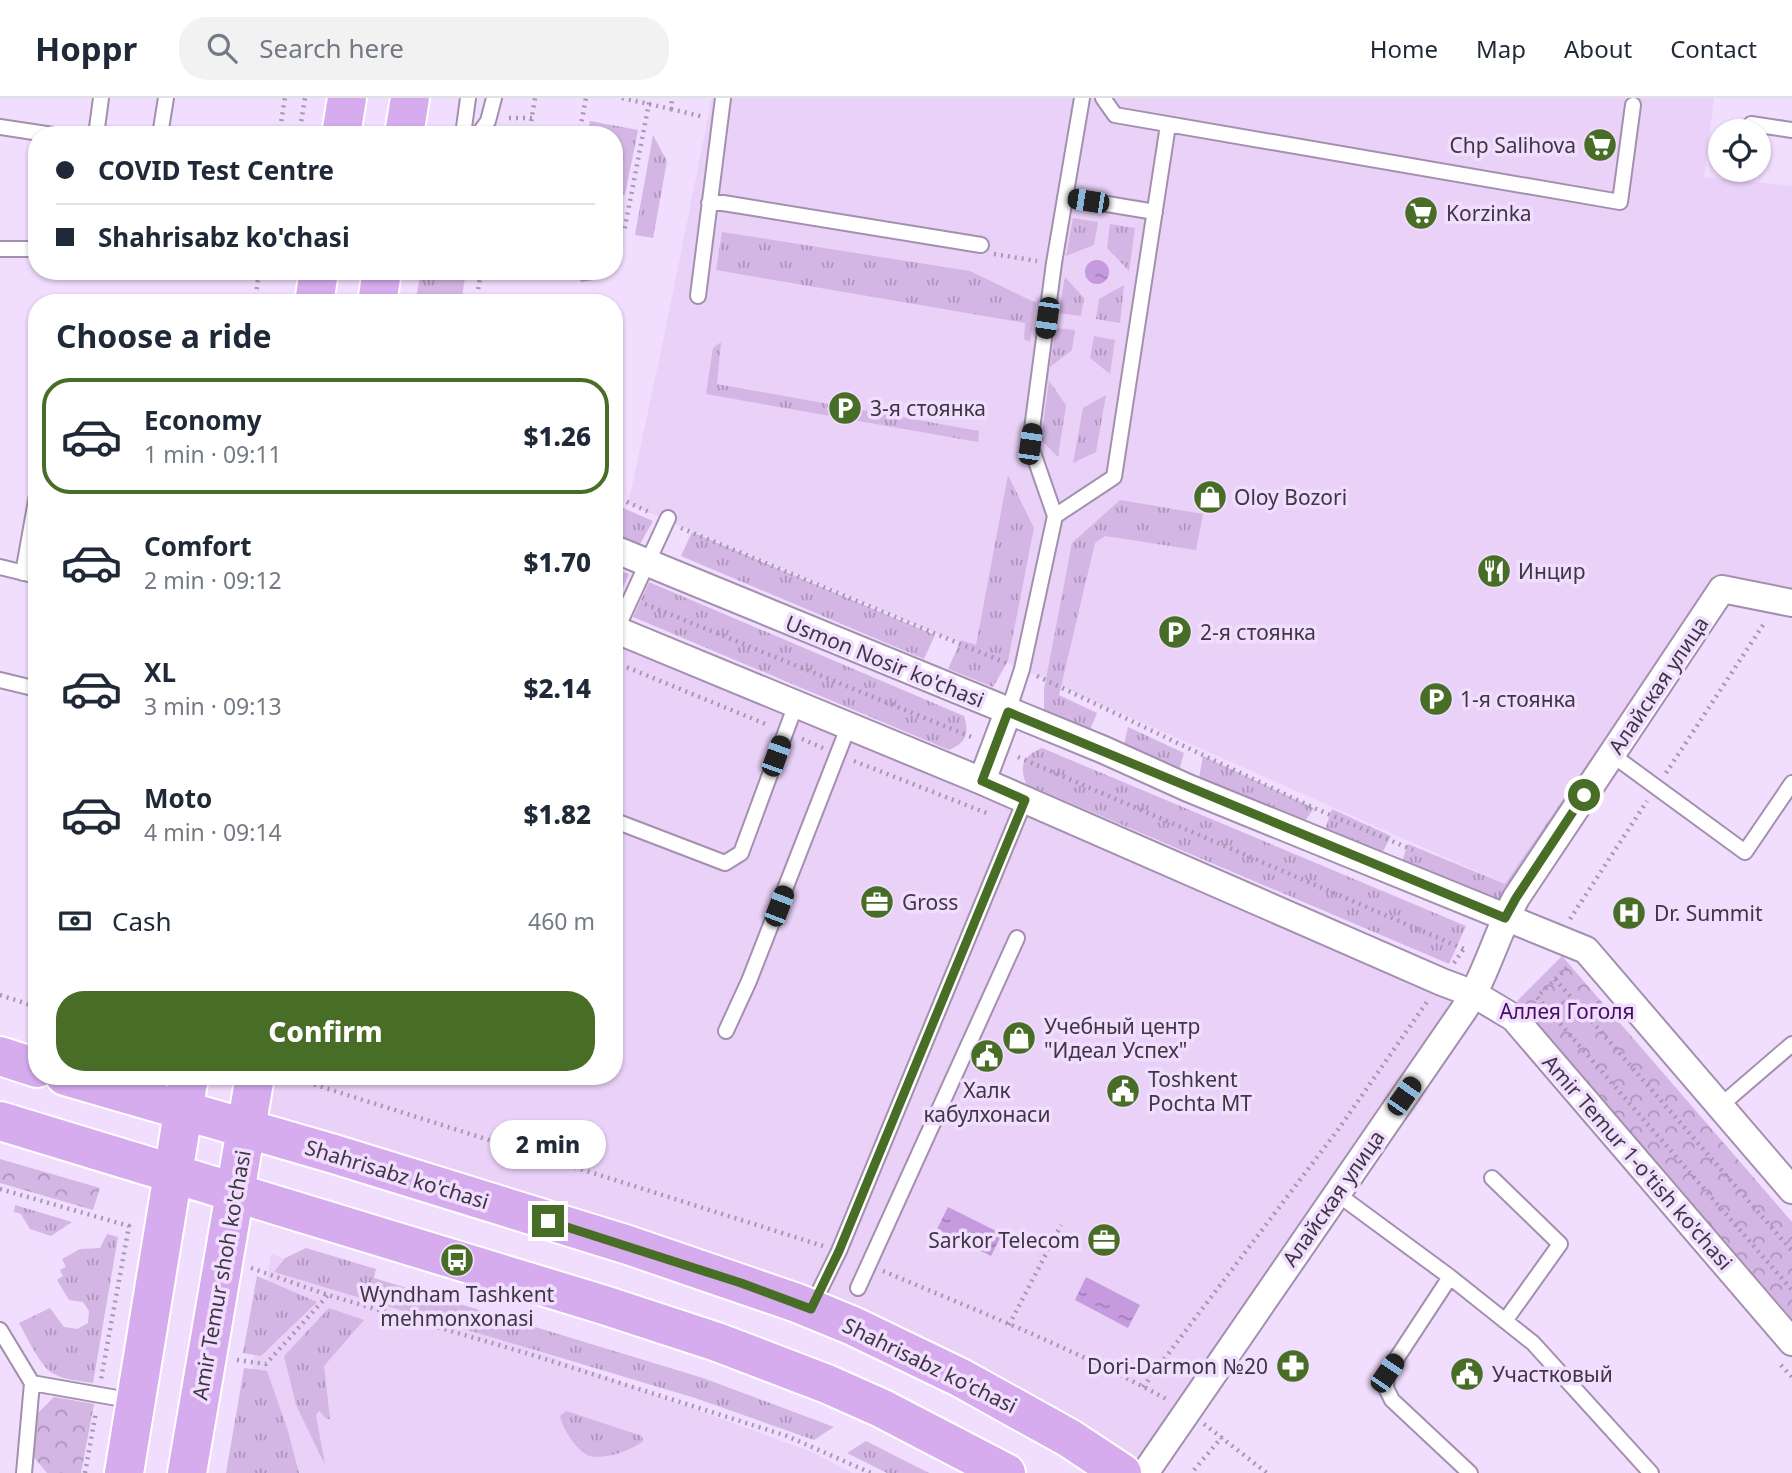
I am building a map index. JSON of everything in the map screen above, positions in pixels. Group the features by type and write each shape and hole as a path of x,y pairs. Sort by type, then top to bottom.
{"main road":[{"path":"342,126 347,98"},
{"path":"405,126 410,98"},
{"path":"0,1056 28,1065"},
{"name":"Shahrisabz ko'chasi","path":"126,1085 186,1094 246,1129 628,1245 811,1309 897,1346 961,1378 1058,1432 1122,1473"},
{"name":"Amir Temur shoh ko'chasi","path":"187,1473 254,1085"},
{"path":"124,1473 186,1094"},
{"path":"0,1121 592,1301 716,1342 881,1408 1003,1472"}],"street":[{"name":"Usmon Nosir ko'chasi","path":"623,553 1505,918"},
{"name":"Алайская улица","path":"1145,1473 1469,1002 1516,898 1728,584 1782,607"},
{"path":"623,634 982,781 1020,812 1442,982 1469,1002"},
{"path":"982,781 1008,712"},
{"path":"1505,918 1586,950 1792,1190"},
{"name":"Amir Temur 1-o'tish ko'chasi","path":"1469,1002 1514,1018 1783,1349"}],"lane":[{"path":"97,126 102,98"},
{"path":"161,126 166,98"},
{"path":"464,126 468,98"},
{"path":"484,126 494,98"},
{"path":"698,296 723,98"},
{"path":"1008,712 1022,669 1055,516 1030,444 1082,98"},
{"path":"1103,98 1115,115 1620,202 1633,105"},
{"path":"1055,516 1114,477 1168,125"},
{"path":"0,127 28,131"},
{"path":"1771,127 1792,130"},
{"path":"1065,197 1155,212"},
{"path":"709,203 723,203 981,245"},
{"path":"0,249 28,249"},
{"path":"623,614 667,519"},
{"path":"0,567 28,574"},
{"path":"0,680 28,687"},
{"path":"623,824 725,863 734,859 741,853 796,704"},
{"path":"726,1031 749,981 849,725"},
{"path":"1611,754 1745,852 1792,783"},
{"path":"811,1309 839,1251 1020,812"},
{"path":"858,1288 1017,938"},
{"path":"1720,1106 1792,1044"},
{"path":"1492,1178 1560,1244 1505,1321"},
{"path":"1336,1193 1450,1277 1533,1343 1651,1473"},
{"path":"1450,1277 1387,1373 1386,1388 1392,1400 1470,1473"},
{"path":"0,1331 32,1383 24,1473"},
{"path":"32,1383 136,1402"}],"path":[{"path":"280,126 285,98"},
{"path":"300,126 304,98"},
{"path":"531,126 535,98"},
{"path":"581,126 586,98"},
{"path":"622,98 650,101 708,118"},
{"path":"671,109 672,98"},
{"path":"623,232 650,101"},
{"path":"509,118 532,118"},
{"path":"623,500 935,635 1022,669 1314,808 1415,851"},
{"path":"631,598 995,747 1464,949"},
{"path":"1658,784 1782,607"},
{"path":"623,666 838,754 1020,812"},
{"path":"1567,923 1651,796"},
{"path":"1569,965 1537,997 1792,1290"},
{"path":"1555,979 1792,1251"},
{"path":"1143,1387 1339,1127 1432,994 1469,1002"},
{"path":"0,995 28,1004"},
{"path":"315,1085 839,1251"},
{"path":"0,1189 129,1226 85,1473"},
{"path":"1009,1325 1061,1225"},
{"path":"870,1265 1143,1387 1186,1411 1267,1473"},
{"path":"247,1266 282,1281 526,1353 787,1436 871,1473"},
{"path":"232,1359 265,1364 328,1295"},
{"path":"1783,1349 1792,1377"},
{"path":"1194,1470 1222,1437"}],"shaded area":[{"name":"Oloy Bozori","path":"712,98 1714,98 1711,119 1708,119 1704,177 1708,177 1708,182 1753,182 1792,186 1792,608 1719,596 1521,891 1022,669 626,503 631,491"},
{"path":"623,633 1474,994 1145,1473 961,1378 246,1129 253,1085 623,1085"},
{"path":"271,1254 812,1452 852,1473 235,1473"}],"green space":[{"path":"590,121 617,126 589,126"},
{"path":"623,127 638,130 623,195"},
{"path":"653,135 667,161 653,238 635,235"},
{"path":"1073,218 1098,222 1094,245 1066,256"},
{"path":"1110,224 1135,228 1129,271 1107,248"},
{"path":"722,232 970,271 1036,303 1030,342 1024,339 1025,323 716,270"},
{"path":"1065,277 1084,298 1081,316 1059,313"},
{"path":"419,280 465,280 462,294 417,294"},
{"path":"1124,285 1120,323 1096,319 1099,299"},
{"path":"1055,328 1075,330 1072,350 1050,367"},
{"path":"1094,336 1115,340 1110,374 1090,358"},
{"path":"721,342 717,384 979,431 978,442 706,394 713,348"},
{"path":"1049,381 1066,405 1058,457 1041,440"},
{"path":"1106,395 1096,452 1073,463 1083,408"},
{"path":"1008,475 1034,528 1008,661 993,687 948,669 961,640 976,645"},
{"path":"1120,500 1203,514 1196,550 1105,536 1095,543 1059,695 1097,713 1090,730 1044,710 1044,689 1072,543"},
{"path":"623,508 653,521 640,544 623,537"},
{"path":"692,532 935,635 924,659 681,556"},
{"path":"623,572 629,574 623,588"},
{"path":"649,582 964,716 967,727 965,737 949,750 633,617"},
{"path":"1686,620 1508,904 1401,864 1408,844 1505,884"},
{"path":"1128,727 1184,753 1179,771 1124,745"},
{"path":"1042,748 1466,926 1449,964 1026,784 1024,762 1030,754"},
{"path":"1203,756 1314,808 1303,824 1199,778"},
{"path":"1332,809 1391,836 1380,857 1324,832"},
{"name":"Аллея Гоголя","path":"1562,956 1792,1222 1792,1319 1517,1001"},
{"path":"0,1159 100,1188 93,1210 0,1183"},
{"path":"15,1205 72,1222 51,1236 30,1229 21,1214 14,1212"},
{"path":"107,1234 118,1237 93,1383 63,1378 49,1371 44,1365 19,1323 50,1308 64,1327 77,1329 88,1323 89,1311 83,1302 69,1300 57,1280 63,1276 60,1270 66,1267 62,1259 80,1249 100,1248"},
{"path":"306,1248 376,1269 374,1278 703,1378 834,1427 814,1440 695,1398 274,1272 285,1258"},
{"path":"257,1276 317,1302 261,1356 243,1353"},
{"path":"329,1308 364,1320 324,1366 330,1419 319,1411 316,1415 325,1465 296,1405 284,1356"},
{"path":"244,1368 267,1371 299,1473 226,1473"},
{"path":"54,1397 94,1404 81,1473 47,1473 33,1456 34,1417"},
{"path":"566,1411 642,1436 643,1441 618,1453 603,1457 590,1456 576,1445 564,1427 560,1416"},
{"path":"866,1441 929,1473 887,1473 847,1453"}],"water":[{"path":"1097,260 1106,263 1109,272 1106,281 1097,284 1088,281 1085,272 1088,263"},
{"path":"948,1207 1002,1234 991,1256 937,1229"},
{"path":"1086,1277 1140,1305 1128,1328 1075,1300"}],"place":[{"name":"Chp Salihova","path":"1600,145"},
{"name":"Korzinka","path":"1421,213"},
{"name":"3-я стоянка","path":"845,408"},
{"name":"Oloy Bozori","path":"1210,497"},
{"name":"Инцир","path":"1494,571"},
{"name":"2-я стоянка","path":"1175,632"},
{"name":"1-я стоянка","path":"1436,699"},
{"name":"Gross","path":"877,902"},
{"name":"Dr. Summit","path":"1629,913"},
{"name":"Учебный центр \"Идеал Успех\"","path":"1019,1038"},
{"name":"Халк кабулхонаси","path":"987,1056"},
{"name":"Toshkent Pochta MT","path":"1123,1091"},
{"name":"Sarkor Telecom","path":"1104,1240"},
{"name":"Wyndham Tashkent mehmonxonasi","path":"457,1260"},
{"name":"Dori-Darmon №20","path":"1293,1366"},
{"name":"Участковый","path":"1467,1374"}],"route":[{"path":"548,1221 628,1245 811,1309 839,1251 1025,800 982,781 1008,712 1505,918 1584,795"}]}
